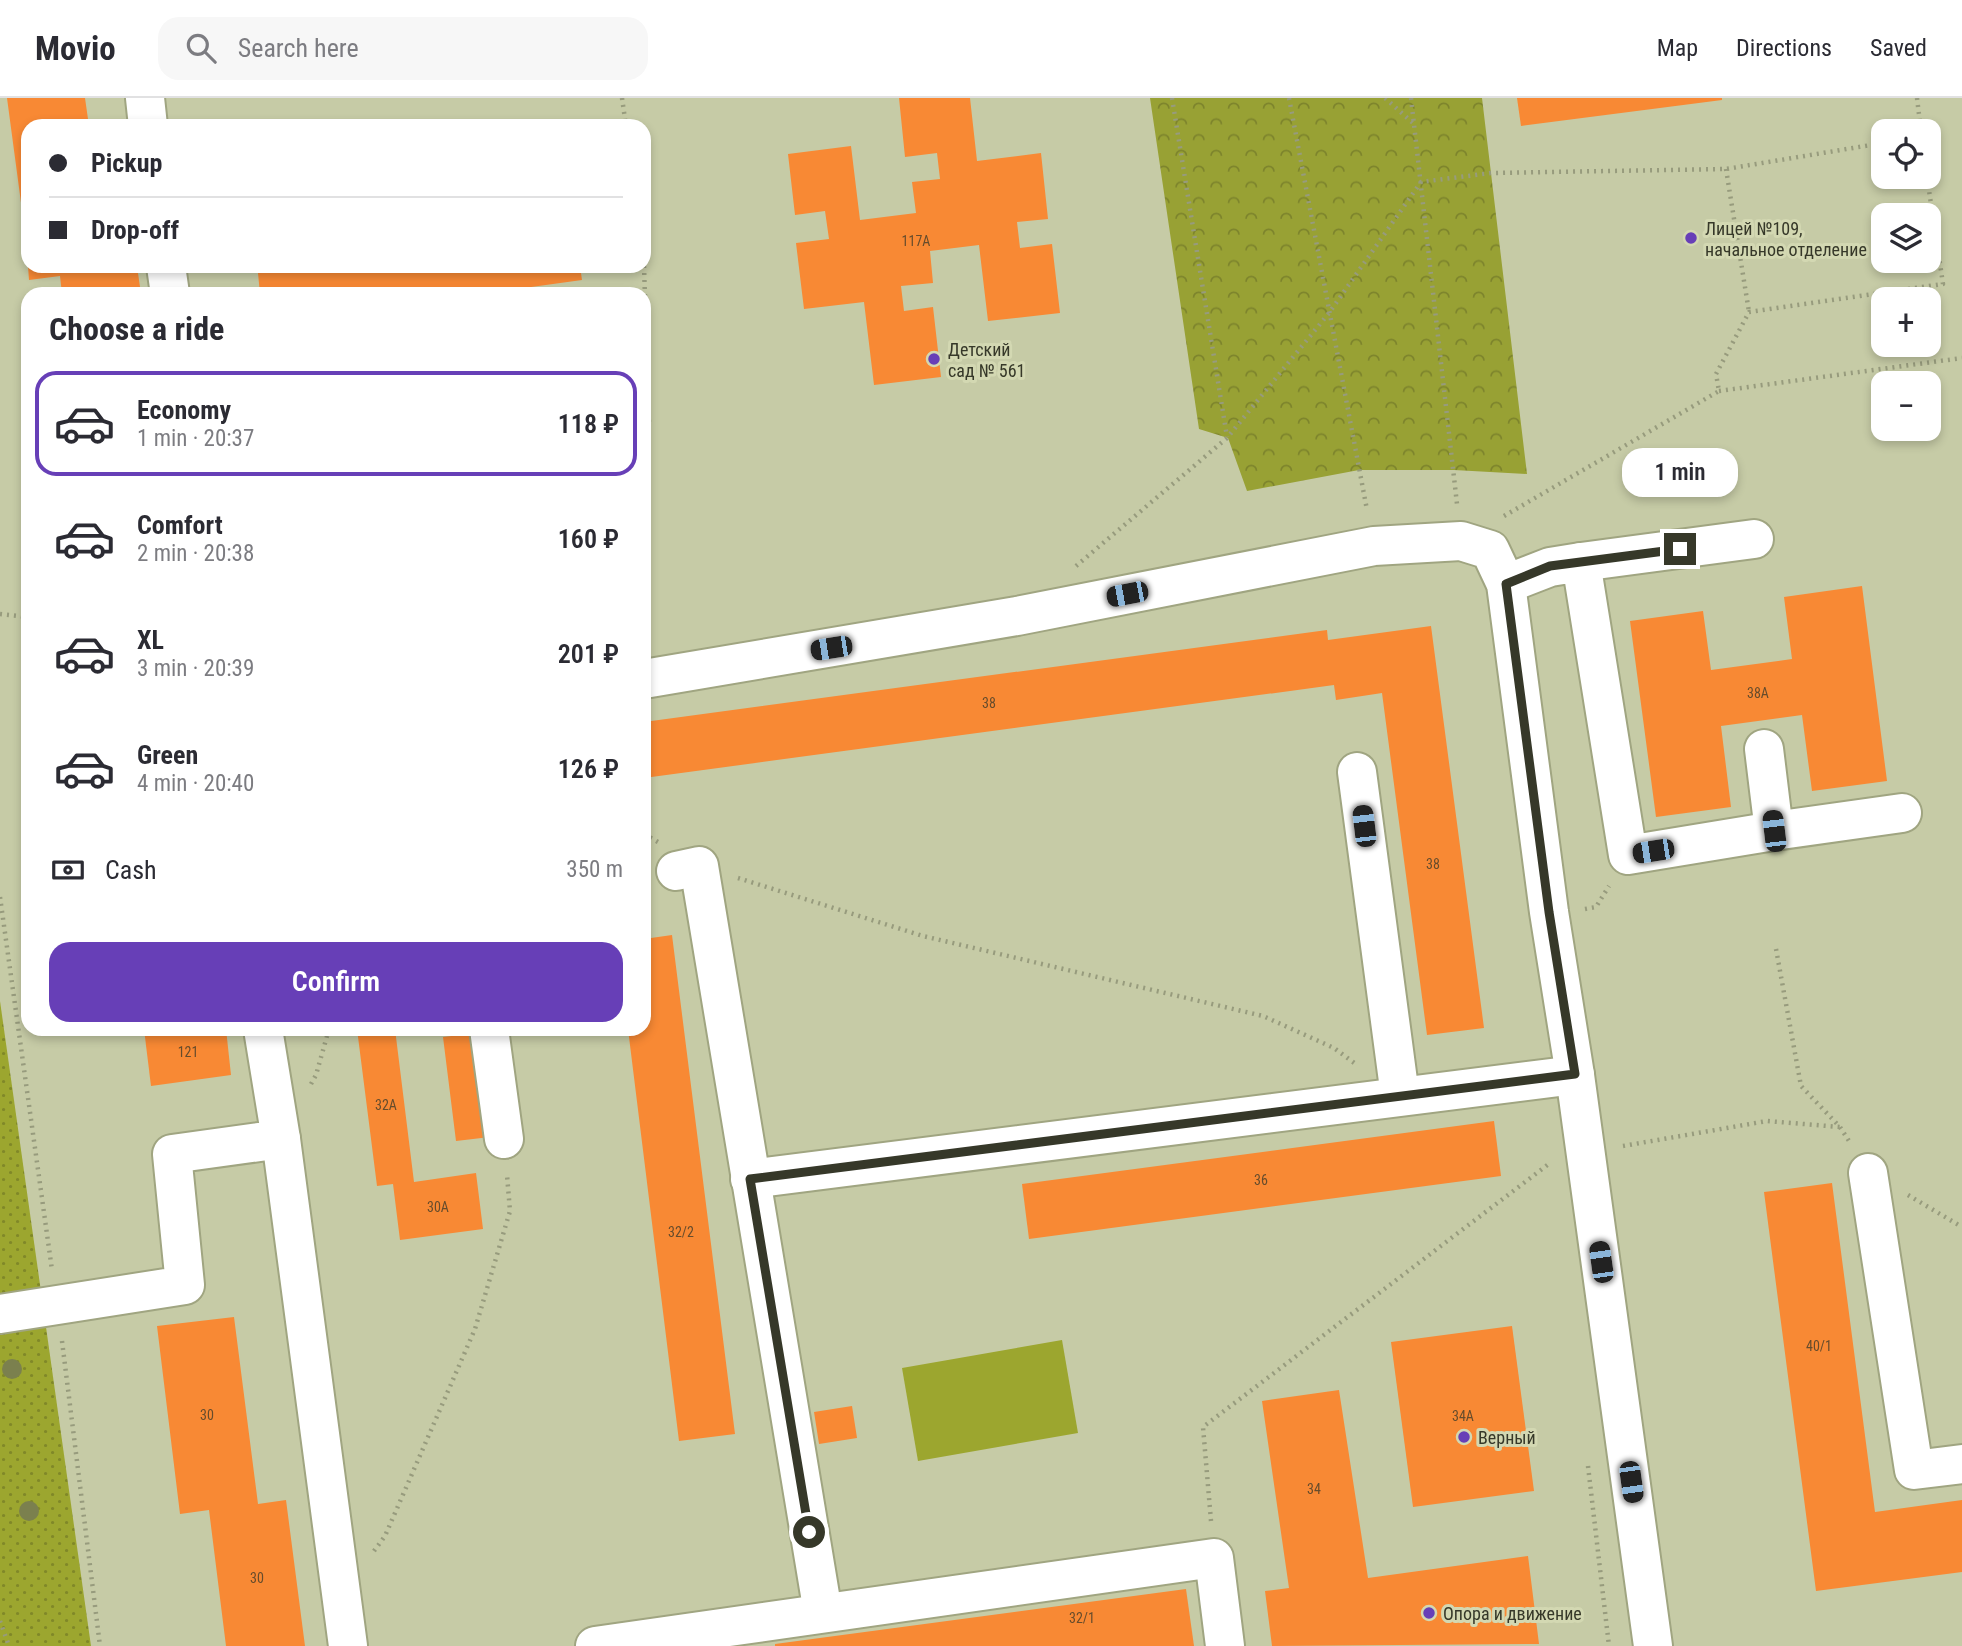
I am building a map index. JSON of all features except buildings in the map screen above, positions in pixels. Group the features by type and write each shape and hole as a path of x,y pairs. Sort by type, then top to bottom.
{"street":[{"path":"145,98 147,119"},
{"path":"1506,584 1550,566 1754,539"},
{"path":"651,678 1017,616 1374,546 1476,545 1506,584 1549,912 1575,1074 1653,1646"},
{"path":"1581,562 1628,855 1902,813"},
{"path":"1764,749 1774,831"},
{"path":"1357,772 1400,1096"},
{"path":"687,869 750,1179 823,1613"},
{"path":"264,1036 281,1139 348,1646"},
{"path":"490,1036 504,1139"},
{"path":"750,1179 1575,1074"},
{"path":"0,1314 185,1285 172,1154 281,1139"},
{"path":"1868,1172 1914,1470 1962,1464"},
{"path":"595,1646 1213,1558 1225,1646"}],"path":[{"path":"622,98 625,119"},
{"path":"1172,98 1227,438"},
{"path":"1289,98 1374,546"},
{"path":"1385,98 1414,124"},
{"path":"1411,98 1421,183 1476,545 1718,391 1962,358"},
{"path":"1917,98 1920,119"},
{"path":"1070,572 1227,438 1329,313 1421,183 1491,173 1726,169 1871,145"},
{"path":"1718,391 1716,374 1749,312 1726,169"},
{"path":"1749,312 1942,285 1929,189"},
{"path":"0,614 21,616"},
{"path":"651,840 687,869 923,936 1263,1016 1334,1048 1400,1096"},
{"path":"1776,949 1801,1086 1840,1127 1868,1172 1962,1227"},
{"path":"1213,1558 1203,1427 1552,1161 1767,1121 1840,1127"},
{"path":"341,1599 385,1536 475,1329 510,1211 504,1139"},
{"path":"0,1621 9,1646"}],"green space":[{"path":"1150,98 1482,98 1527,474 1454,470 1359,470 1247,491 1228,438 1199,429"},
{"path":"0,1001 91,1646 0,1646"},
{"path":"1062,1340 1078,1433 918,1461 902,1368"}],"place":[{"name":"Лицей №109, начальное отделение","path":"1691,238"},
{"name":"Детский сад № 561","path":"934,359"},
{"name":"Верный","path":"1464,1437"},
{"name":"Опора и движение","path":"1429,1613"}],"route":[{"path":"809,1532 750,1179 1575,1074 1549,912 1506,584 1550,566 1680,549"}]}
